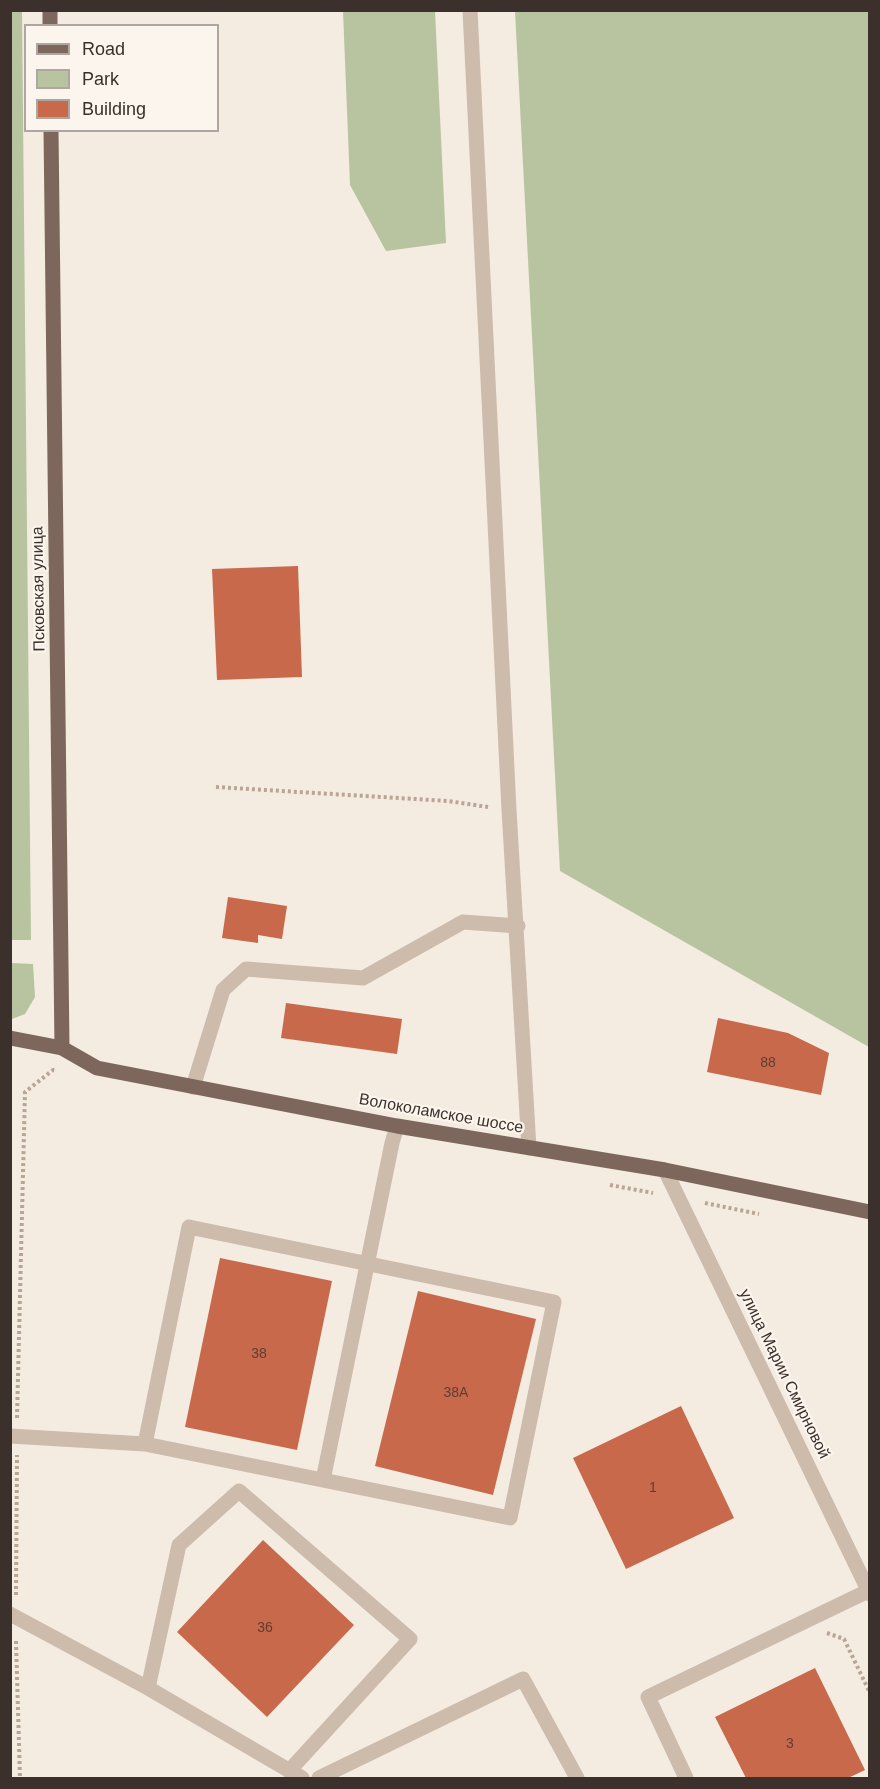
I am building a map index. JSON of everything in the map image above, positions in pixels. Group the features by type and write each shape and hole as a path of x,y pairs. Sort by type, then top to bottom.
{"main road":[{"name":"Псковская улица","path":"51,132 62,1048"},
{"name":"Волоколамское шоссе","path":"10,1038 62,1048 97,1068 398,1126 665,1170 870,1212"}],"street":[{"path":"470,10 509,810 518,926 529,1148"},
{"path":"193,1087 223,990 246,969 363,978 464,922 518,926"},
{"path":"323,1480 392,1143 398,1126"},
{"name":"улица Марии Смирновой","path":"665,1170 869,1593"},
{"path":"10,1436 145,1444 510,1518 554,1302 189,1227 145,1444"},
{"path":"148,1688 179,1545 239,1491 410,1639 289,1771"},
{"path":"686,1779 648,1697 869,1593"},
{"path":"10,1614 148,1688 302,1779"},
{"path":"319,1779 523,1680 577,1779"}],"path":[{"path":"216,787 448,801 509,810"},
{"path":"816,1636 827,1633 844,1639 870,1693"}],"green space":[{"path":"10,11 22,11 31,940 10,940"},
{"path":"343,11 435,11 446,243 386,251 350,185"},
{"path":"515,11 869,11 869,1047 560,871"},
{"path":"11,963 33,964 35,997 25,1014 12,1019"}],"building":[{"path":"298,566 302,677 217,680 212,569"},
{"path":"228,897 287,906 282,939 258,935 258,943 222,938"},
{"path":"286,1003 402,1019 397,1054 281,1038"},
{"path":"718,1018 788,1033 829,1053 821,1095 707,1072"},
{"path":"220,1258 332,1281 297,1450 185,1427"},
{"path":"418,1291 536,1319 493,1495 375,1466"},
{"path":"681,1406 734,1518 626,1569 573,1458"},
{"path":"263,1540 354,1625 267,1717 177,1632"},
{"path":"815,1668 865,1770 848,1778 746,1778 715,1717"}]}
